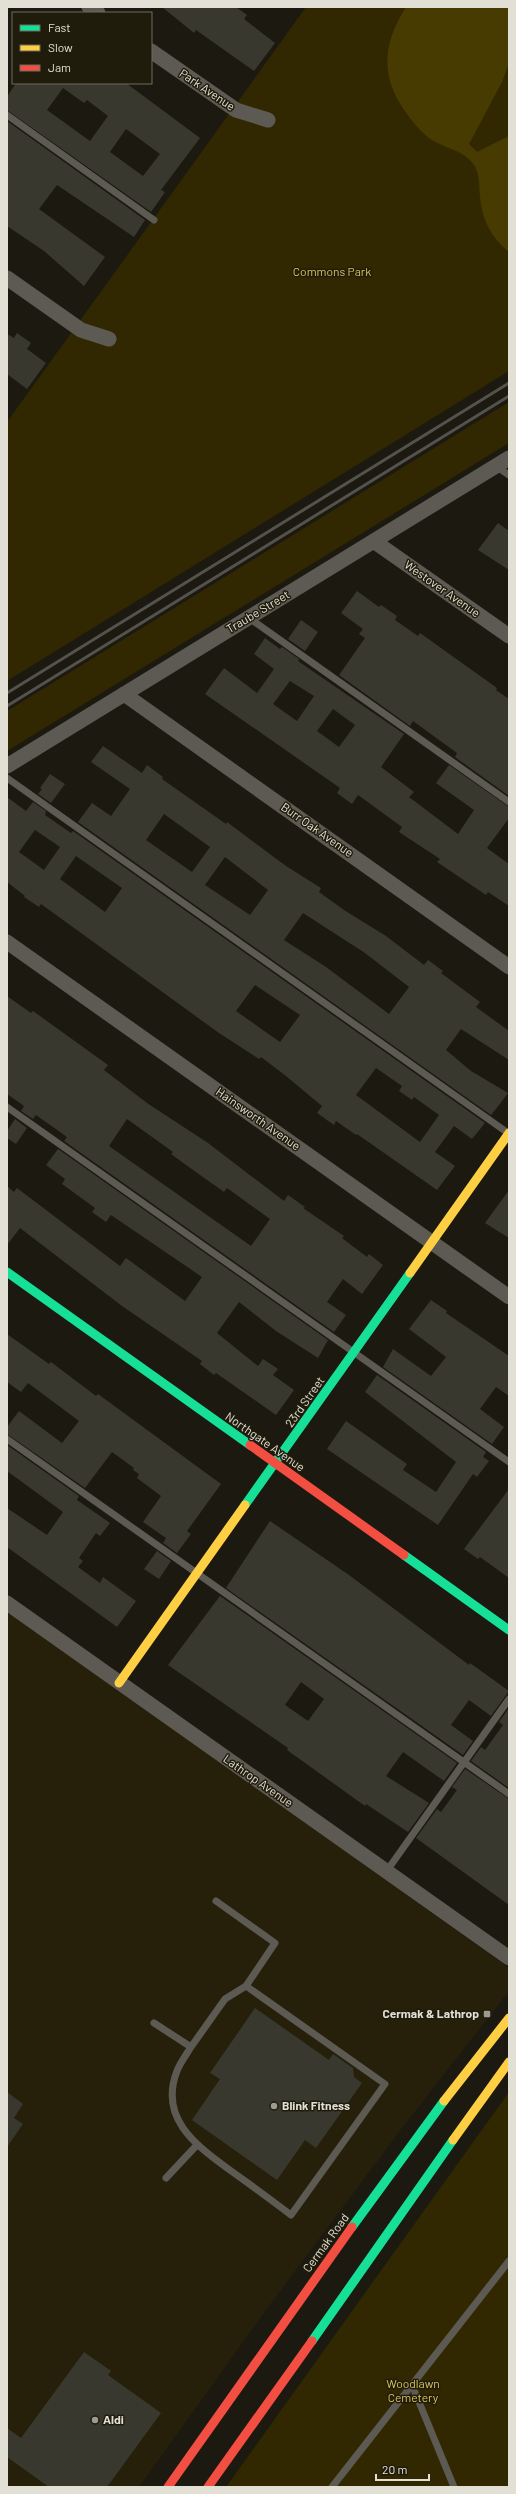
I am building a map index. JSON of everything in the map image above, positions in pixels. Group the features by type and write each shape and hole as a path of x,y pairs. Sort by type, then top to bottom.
{"street":[{"name":"Park Avenue","path":"152,52 236,110 268,120"},
{"path":"7,278 81,330 109,339"},
{"name":"Traube Street","path":"7,766 375,542 509,458"},
{"name":"Westover Avenue","path":"375,542 509,636"},
{"name":"Burr Oak Avenue","path":"124,694 509,967"},
{"name":"Hainsworth Avenue","path":"7,942 509,1297"},
{"name":"23rd Street","path":"119,1683 509,1134"},
{"name":"Northgate Avenue","path":"7,1272 509,1630"},
{"name":"Lathrop Avenue","path":"7,1603 509,1958"},
{"name":"Cermak Road","path":"168,2487 427,2123 509,2018"},
{"path":"208,2487 509,2062"}],"lane":[{"path":"7,115 154,220"},
{"path":"496,466 509,475"},
{"path":"249,618 509,802"},
{"path":"7,778 509,1134"},
{"path":"7,1107 509,1462"},
{"path":"7,1439 509,1794"},
{"path":"386,1872 509,1699"},
{"path":"216,1901 276,1943 246,1986 225,1999 191,2047 177,2071 173,2090 176,2115 182,2129 196,2146 291,2215 385,2084 246,1986"},
{"path":"154,2023 191,2047"},
{"path":"166,2178 196,2146"},
{"path":"332,2487 509,2261"},
{"path":"412,2385 454,2487"}],"shaded area":[{"path":"406,7 509,7 509,63 502,82 469,144 477,152 509,136 509,252 497,241 488,228 481,205 478,176 474,165 460,153 432,140 415,125 398,100 392,87 388,74 387,61 389,48 392,35"},
{"path":"7,1609 509,1968 509,1991 402,2128 269,2306 139,2487 7,2487"}],"green space":[{"name":"Commons Park","path":"306,7 509,7 509,371 7,681 7,422"},
{"path":"509,402 509,443 7,751 7,711"},
{"name":"Woodlawn Cemetery","path":"509,2092 509,2487 226,2487"}],"building":[{"path":"162,7 236,7 247,15 244,19 275,43 254,71 196,30 194,33"},
{"path":"15,84 127,84 200,138 161,190 165,192 151,212 7,110 7,97","holes":["63,88 84,103 87,100 108,116 90,141 47,110","126,129 160,154 143,176 110,152"]},
{"path":"7,121 145,220 134,237 57,185 39,209 105,257 84,286 44,251 7,226"},
{"path":"17,333 31,343 27,349 46,363 27,389 7,374 7,334 14,338"},
{"path":"498,523 509,531 509,570 478,550"},
{"path":"357,591 379,607 381,605 397,616 395,620 418,636 420,633 497,688 496,690 509,699 509,796 455,757 457,753 413,721 410,726 339,675 365,638 359,634 363,629 341,613"},
{"path":"301,620 318,632 305,651 288,639"},
{"path":"265,638 280,649 282,647 299,659 298,661 404,734 381,767 414,792 409,797 458,834 474,810 436,783 449,765 509,807 509,818 487,848 509,864 509,906 488,892 486,895 437,862 440,859 399,832 402,827 358,795 352,804 337,793 340,788 205,694 224,668 257,693 274,669 254,654","holes":["290,681 314,696 297,721 273,704","333,709 355,725 339,747 317,731"]},
{"path":"103,746 142,773 147,765 163,777 162,779 226,824 227,822 286,866 321,888 319,892 344,910 386,936 424,965 428,960 443,971 441,973 480,1002 476,1007 509,1031 509,1060 461,1029 446,1050 471,1071 508,1093 491,1115 78,822 92,803 111,816 130,789 91,762","holes":["164,814 210,847 192,872 146,840","225,857 268,890 250,915 205,885","303,913 365,953 409,987 389,1014 326,967 284,940"]},
{"path":"50,774 65,784 51,803 38,794 42,789 40,788"},
{"path":"7,797 26,811 33,802 46,811 45,815 71,833 73,831 485,1123 472,1139 454,1126 435,1152 455,1166 437,1190 357,1134 356,1135 336,1121 334,1125 317,1113 322,1106 261,1057 259,1059 219,1033 41,904 39,907 24,897 25,896 7,882","holes":["35,830 60,847 44,870 19,852","76,856 122,888 105,912 60,879","255,985 300,1015 280,1042 236,1011","376,1068 402,1086 399,1091 412,1100 414,1097 439,1115 420,1142 356,1095"]},
{"path":"7,996 31,1013 33,1011 108,1065 104,1070 147,1103 208,1143 284,1201 288,1195 305,1207 303,1208 344,1236 342,1238 367,1257 369,1254 383,1265 362,1294 343,1279 327,1302 346,1315 334,1332 64,1141 67,1137 36,1115 33,1119 21,1111 24,1106 7,1094","holes":["127,1119 173,1152 171,1154 224,1192 227,1188 270,1219 251,1246 109,1146"]},
{"path":"15,1119 27,1128 16,1144 7,1138 7,1131"},
{"path":"58,1149 328,1340 318,1358 276,1331 239,1302 217,1333 258,1366 263,1359 278,1369 273,1375 294,1390 276,1415 216,1373 214,1375 200,1364 202,1361 122,1306 20,1228 7,1245 7,1186 14,1192 17,1188 120,1266 126,1258 185,1301 202,1277 111,1215 106,1222 92,1212 95,1208 62,1184 65,1179 46,1165"},
{"path":"509,1190 509,1238 485,1223"},
{"path":"431,1300 447,1311 446,1313 509,1356 509,1396 496,1387 480,1409 504,1427 492,1444 383,1367 393,1349 431,1376 446,1357 409,1329"},
{"path":"7,1334 49,1364 51,1362 96,1396 98,1394 221,1484 187,1531 191,1534 177,1553 163,1543 166,1538 143,1522 161,1496 137,1478 139,1474 133,1470 134,1468 112,1452 85,1488 7,1434 7,1427 19,1411 62,1443 79,1421 28,1383 21,1392 7,1382"},
{"path":"377,1375 486,1452 483,1457 489,1461 477,1477 473,1474 438,1525 327,1449 346,1421 407,1464 403,1470 436,1492 456,1462 365,1392"},
{"path":"7,1445 79,1496 77,1500 110,1523 100,1536 96,1533 79,1558 83,1561 78,1567 100,1583 103,1577 136,1601 117,1627 7,1547 7,1508 47,1535 63,1512 7,1471"},
{"path":"509,1489 509,1578 480,1557 478,1559 464,1549"},
{"path":"270,1521 349,1575 469,1665 470,1663 509,1691 491,1716 469,1700 451,1725 473,1741 463,1755 226,1588"},
{"path":"157,1551 171,1561 159,1579 144,1569"},
{"path":"220,1596 457,1763 444,1781 403,1752 386,1776 429,1803 408,1832 366,1804 365,1806 287,1750 288,1748 168,1665","holes":["301,1682 324,1699 308,1721 285,1705"]},
{"path":"509,1708 509,1788 471,1761 481,1747 485,1750 503,1725 499,1722"},
{"path":"465,1769 509,1799 509,1905 416,1838 437,1809 441,1812 457,1790 452,1787"},
{"name":"Blink Fitness","path":"255,2008 329,2060 333,2054 353,2068 354,2077 362,2083 316,2148 305,2140 277,2180 192,2120 220,2079 210,2073"},
{"path":"7,2092 23,2104 14,2118 23,2124 7,2147"},
{"name":"Aldi","path":"84,2352 111,2371 108,2375 161,2413 107,2487 49,2487 7,2457 7,2428 21,2438"}],"railway":[{"path":"7,693 509,383"},
{"path":"7,706 509,396"}],"traffic: fast":[{"path":"7,1272 250,1445"},
{"path":"245,1505 410,1273"},
{"path":"404,1555 509,1630"},
{"path":"352,2227 444,2101"},
{"path":"312,2341 453,2140"}],"traffic: slow":[{"path":"410,1273 509,1133"},
{"path":"119,1683 245,1505"},
{"path":"444,2101 509,2018"},
{"path":"453,2140 509,2062"}],"traffic: jam":[{"path":"250,1445 404,1555"},
{"path":"168,2487 352,2227"},
{"path":"208,2487 312,2341"}],"place":[{"name":"Cermak & Lathrop","path":"487,2014"},
{"name":"Blink Fitness","path":"274,2106"},
{"name":"Aldi","path":"95,2420"}]}
